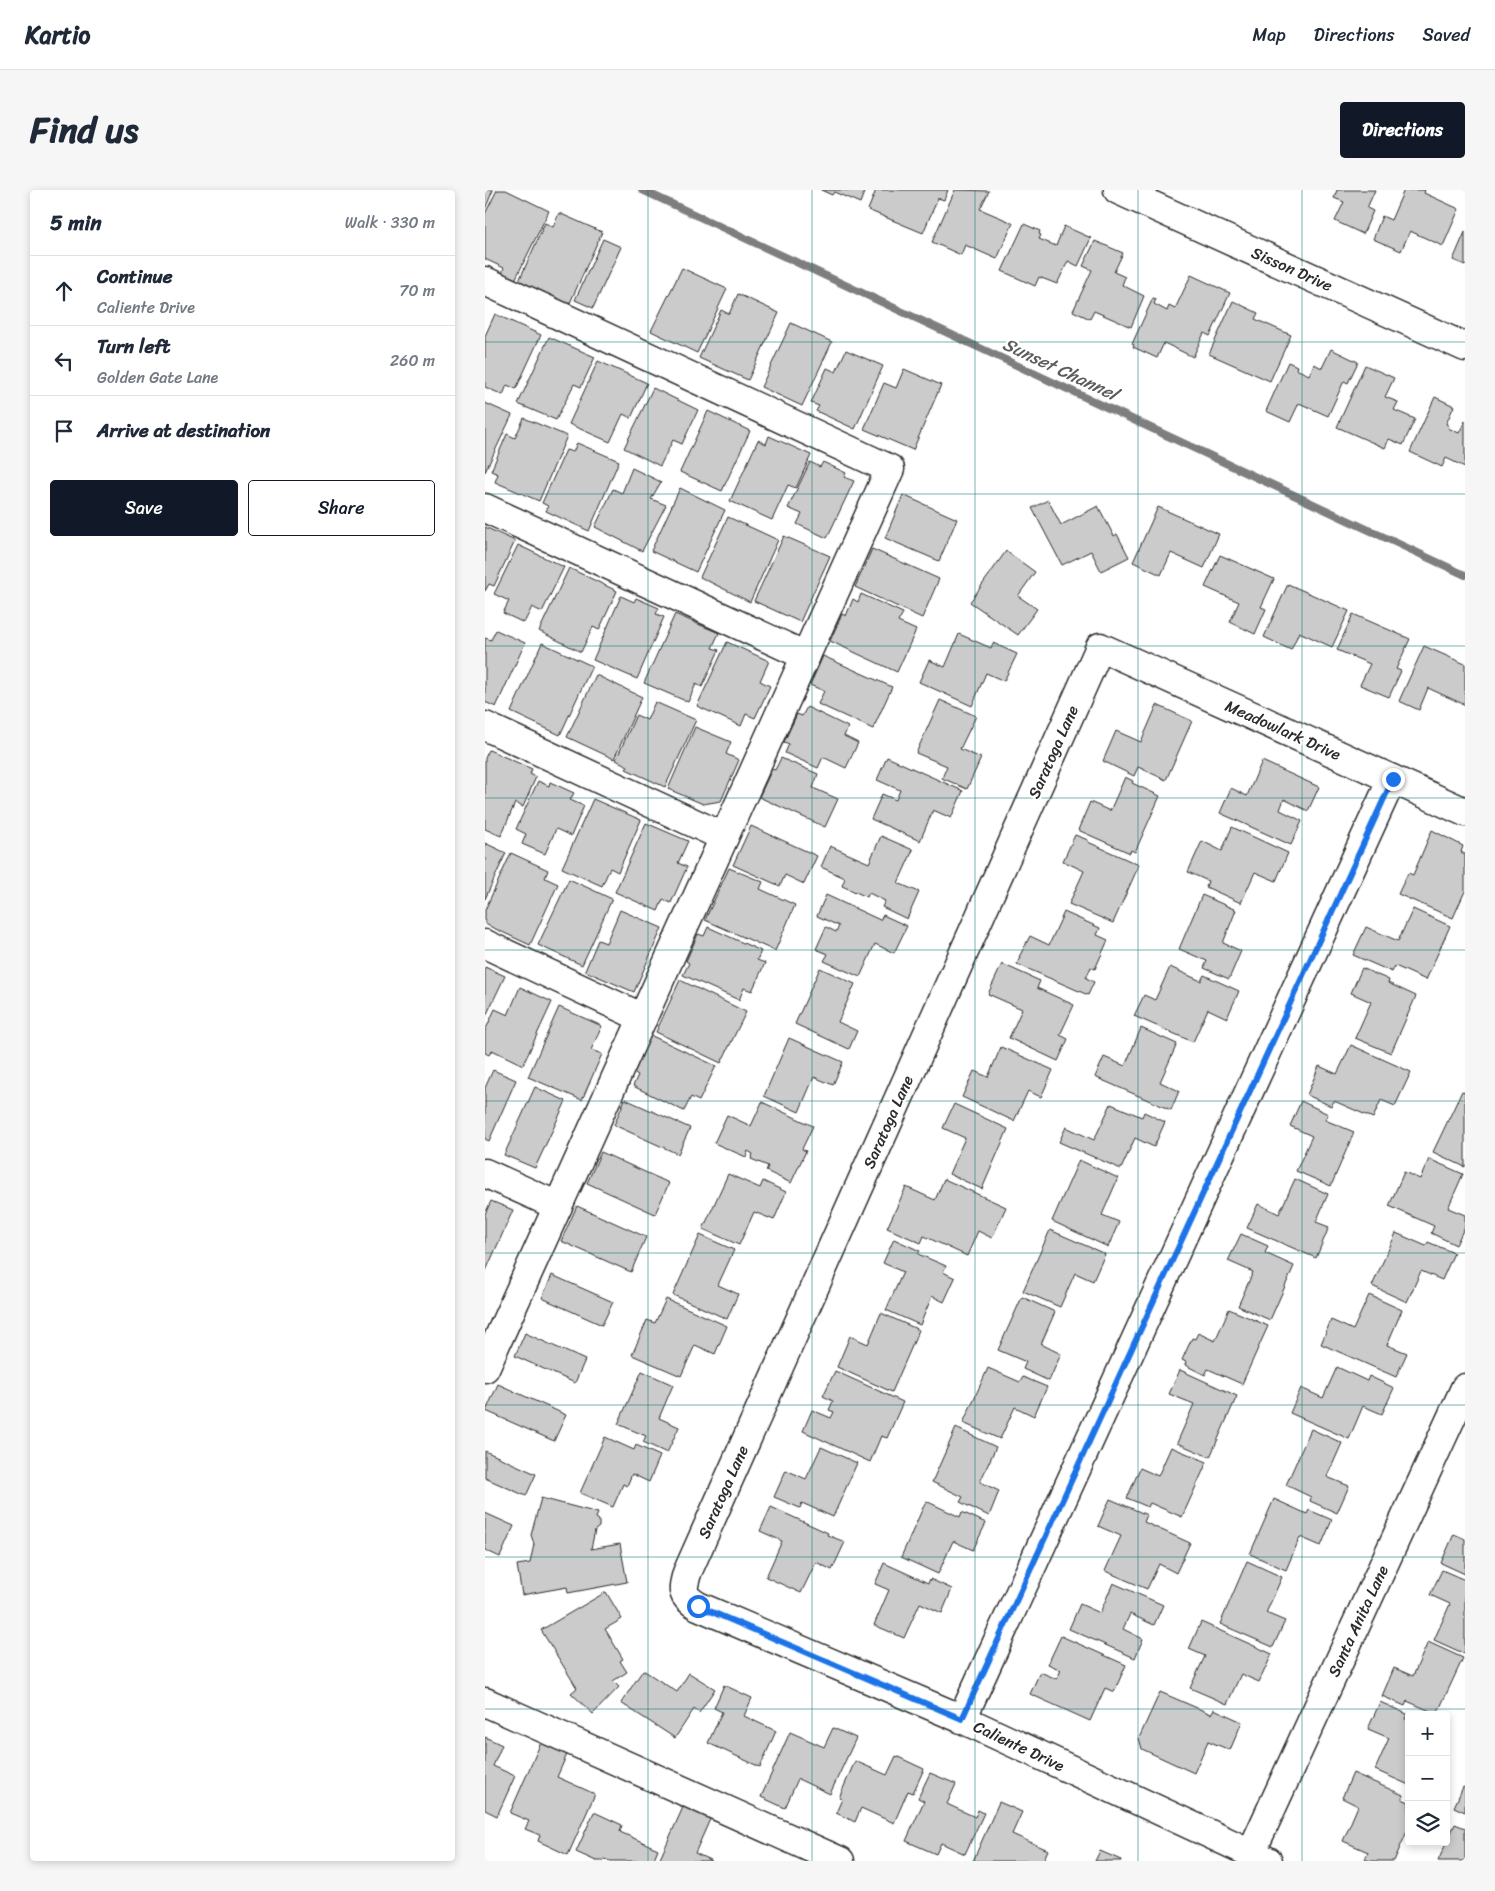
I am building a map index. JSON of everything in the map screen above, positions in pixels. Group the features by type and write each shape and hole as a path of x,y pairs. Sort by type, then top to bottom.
{"street":[{"name":"Sisson Drive","path":"1118,190 1465,347"},
{"path":"485,281 890,469 485,1368"},
{"path":"485,508 806,656"},
{"name":"Meadowlark Drive","path":"1100,647 1465,812"},
{"name":"Saratoga Lane","path":"686,1598 684,1589 687,1573 1100,647"},
{"path":"485,726 724,837"},
{"path":"962,1719 1393,779"},
{"path":"485,944 643,1018"},
{"path":"485,1173 557,1206"},
{"name":"Santa Anita Lane","path":"1260,1857 1465,1388"},
{"name":"Caliente Drive","path":"686,1598 707,1610 962,1719 1260,1857"},
{"path":"485,1702 840,1861"}],"building":[{"path":"485,190 493,190 485,209"},
{"path":"497,190 506,190 549,211 514,282 500,276 504,268 485,259 485,214"},
{"path":"821,190 865,190 860,203 834,192 832,195"},
{"path":"876,190 948,190 944,200 938,198 923,233 868,210"},
{"path":"955,190 989,191 980,209 1013,223 997,259 965,245 961,255 932,242"},
{"path":"1337,190 1375,190 1367,208 1373,211 1363,234 1335,221 1344,202 1334,198"},
{"path":"1404,190 1425,190 1424,193 1459,209 1443,246 1410,231 1401,251 1373,239 1382,216 1391,220"},
{"path":"559,213 602,232 569,305 518,283 545,223 553,227"},
{"path":"1024,224 1040,231 1039,239 1056,246 1064,226 1091,238 1078,266 1068,261 1057,284 1039,277 1035,286 1002,271"},
{"path":"1465,232 1465,265 1453,260"},
{"path":"603,239 621,247 593,308 575,300"},
{"path":"1095,241 1123,253 1114,272 1125,277 1122,285 1144,296 1131,327 1094,311 1090,319 1073,311 1092,270 1083,266"},
{"path":"682,268 727,289 697,353 651,331"},
{"path":"1191,275 1230,293 1210,336 1204,333 1193,357 1164,343 1157,358 1133,347 1134,345 1132,344 1153,298 1156,299 1154,304 1167,311 1169,306 1175,309"},
{"path":"738,294 779,313 748,380 699,358 721,310 729,314"},
{"path":"1233,301 1258,313 1255,319 1291,335 1270,381 1209,354"},
{"path":"495,314 541,335 516,389 507,385 503,395 485,387 485,336"},
{"path":"791,323 832,342 802,406 761,387"},
{"path":"549,337 595,357 581,387 574,384 556,420 518,404"},
{"path":"1331,349 1358,362 1348,383 1344,381 1328,416 1299,403 1290,422 1266,411 1288,362 1297,366 1296,369 1309,375 1314,364 1322,368"},
{"path":"846,350 883,366 855,429 816,411 819,406 811,403 827,368 836,372"},
{"path":"598,361 647,383 631,418 623,414 610,442 569,424"},
{"path":"1365,365 1394,378 1385,397 1398,402 1394,410 1415,419 1403,445 1389,439 1385,448 1337,427"},
{"path":"904,369 941,385 913,450 864,429 884,383 896,388"},
{"path":"653,388 698,410 682,444 673,440 660,466 624,448"},
{"path":"1435,397 1454,406 1446,424 1449,426 1448,428 1459,433 1465,421 1465,467 1446,458 1442,467 1410,452"},
{"path":"485,403 512,415 485,472"},
{"path":"708,411 750,431 722,491 680,472"},
{"path":"524,418 567,436 539,501 495,482 498,474 491,471 507,434 515,438"},
{"path":"769,436 811,455 796,488 788,485 772,520 730,501 758,440 766,444"},
{"path":"577,443 619,461 589,531 546,511 548,506 542,503 566,450 573,452"},
{"path":"810,462 820,467 823,462 846,473 844,477 854,481 827,538 797,524 802,514 788,508"},
{"path":"632,468 661,482 651,499 666,505 642,551 595,527 613,489 622,493"},
{"path":"680,488 725,510 696,572 651,551"},
{"path":"903,495 957,519 939,561 885,538"},
{"path":"1048,500 1061,525 1098,506 1114,536 1117,534 1129,557 1101,571 1091,551 1062,565 1032,508"},
{"path":"1158,507 1219,534 1204,568 1171,553 1161,575 1133,562"},
{"path":"728,517 778,540 750,602 700,577"},
{"path":"485,527 515,541 494,586 489,584 485,591"},
{"path":"784,536 830,556 800,622 754,601"},
{"path":"518,545 564,567 542,612 532,607 524,623 503,613 509,601 494,594"},
{"path":"872,549 939,579 922,618 855,587"},
{"path":"1006,551 1035,572 1018,596 1037,609 1018,635 970,602"},
{"path":"1220,555 1274,579 1261,607 1266,609 1255,634 1230,622 1239,602 1205,587"},
{"path":"569,568 617,591 599,630 593,627 581,652 539,631"},
{"path":"1288,584 1349,611 1332,647 1299,632 1291,650 1264,637"},
{"path":"861,594 903,613 898,622 916,630 897,672 830,641 842,614 846,616 853,599 858,602"},
{"path":"621,596 634,602 636,598 659,608 656,614 664,617 637,679 593,660"},
{"path":"675,614 719,633 712,648 719,650 702,687 696,684 688,702 644,683"},
{"path":"1353,614 1410,639 1396,669 1401,671 1389,697 1360,685 1370,664 1337,650"},
{"path":"496,630 525,643 496,707 485,702 485,638 491,640"},
{"path":"959,634 991,648 993,643 1017,654 1004,681 986,673 972,706 919,682 929,660 945,667"},
{"path":"727,642 769,661 760,681 770,686 755,718 746,714 741,726 697,706"},
{"path":"542,643 592,666 560,735 511,712"},
{"path":"1424,646 1465,664 1465,705 1428,688 1419,710 1399,701"},
{"path":"823,656 892,687 873,729 818,704 824,691 810,685"},
{"path":"596,675 642,697 614,759 567,737"},
{"path":"940,700 976,716 960,749 981,758 967,789 942,778 947,766 916,753"},
{"path":"655,702 696,720 665,787 626,769 628,766 616,760 636,715 647,720"},
{"path":"1157,705 1192,721 1166,780 1138,767 1134,776 1103,761 1116,731 1141,742"},
{"path":"807,707 848,727 844,736 858,743 846,768 823,757 818,768 785,753 789,744 784,742 797,714 802,716"},
{"path":"695,727 731,742 726,754 739,760 721,801 703,804 668,789"},
{"path":"489,750 532,769 530,774 536,777 523,807 515,803 501,836 485,829 485,758"},
{"path":"887,757 963,791 951,818 933,810 920,841 871,819 882,794 896,800 900,790 877,780"},
{"path":"781,758 818,774 813,788 838,799 825,827 759,797 772,769 775,770"},
{"path":"1262,761 1319,787 1308,811 1284,799 1280,810 1302,821 1291,845 1220,813 1231,788 1247,796"},
{"path":"1125,777 1133,781 1132,783 1160,796 1135,852 1131,850 1130,853 1078,830 1090,802 1110,811"},
{"path":"538,781 549,786 550,782 574,793 570,800 584,806 571,836 556,829 545,854 522,844 526,834 516,829"},
{"path":"593,799 641,820 618,872 610,868 602,886 562,868"},
{"path":"646,823 688,841 678,863 687,867 671,903 663,899 658,911 615,892"},
{"path":"751,826 817,856 804,884 785,875 780,886 733,865"},
{"path":"1232,827 1288,853 1276,881 1255,872 1241,903 1206,887 1208,881 1188,872 1202,841 1222,851"},
{"path":"1432,830 1463,846 1461,852 1465,854 1465,891 1453,918 1398,894 1408,873 1413,875"},
{"path":"1075,835 1139,865 1113,923 1069,904 1084,871 1063,861"},
{"path":"881,836 913,850 898,883 919,892 907,919 882,907 885,901 869,893 867,897 842,886 845,878 821,867 830,846 869,863"},
{"path":"485,843 506,853 485,899"},
{"path":"511,853 548,870 545,878 558,884 530,945 485,924 485,910"},
{"path":"729,868 763,882 760,889 795,905 775,951 705,920"},
{"path":"569,879 612,899 582,965 538,945"},
{"path":"826,895 880,920 883,915 907,926 894,953 875,944 860,977 824,961 828,954 816,949 826,927 836,932 839,926 817,916"},
{"path":"1202,895 1236,910 1223,943 1241,951 1229,979 1204,968 1207,961 1179,949"},
{"path":"1413,909 1450,926 1426,980 1395,966 1392,972 1353,955 1366,927 1398,941"},
{"path":"620,910 662,928 634,992 585,971 598,940 606,943"},
{"path":"1064,912 1100,928 1097,935 1108,940 1095,969 1091,967 1086,978 1094,982 1088,995 1017,964 1030,936 1049,945"},
{"path":"708,927 761,951 757,960 765,963 752,991 744,988 739,1000 683,975 689,963 686,961 698,934 704,936"},
{"path":"1002,964 1040,981 1037,988 1074,1005 1060,1035 1068,1039 1058,1061 1009,1038 1022,1009 988,994"},
{"path":"485,967 505,976 485,1018"},
{"path":"1170,967 1201,981 1204,975 1239,991 1227,1018 1208,1009 1193,1042 1134,1016 1144,995 1155,1000"},
{"path":"820,968 855,984 838,1022 857,1031 849,1049 795,1024"},
{"path":"1362,968 1389,980 1388,983 1416,996 1391,1053 1355,1038 1371,1002 1351,993"},
{"path":"680,980 746,1012 721,1063 656,1032"},
{"path":"520,987 552,1002 523,1065 492,1050 489,1055 485,1053 485,1031 495,1009 508,1015"},
{"path":"559,1007 602,1026 591,1050 602,1054 582,1100 528,1077"},
{"path":"1141,1028 1177,1044 1160,1082 1179,1091 1171,1110 1095,1077 1104,1057 1125,1066"},
{"path":"650,1035 716,1066 699,1101 691,1097 684,1111 633,1086 638,1075 633,1072"},
{"path":"789,1038 843,1062 833,1085 814,1077 799,1112 764,1096"},
{"path":"1351,1045 1411,1072 1395,1106 1381,1100 1373,1118 1334,1101 1331,1106 1307,1095 1319,1066 1337,1074"},
{"path":"1001,1047 1053,1070 1041,1097 1028,1091 1014,1121 962,1097 974,1071 988,1077"},
{"path":"493,1070 516,1080 489,1141 485,1139 485,1088"},
{"path":"535,1087 566,1101 535,1168 504,1155"},
{"path":"1462,1091 1465,1092 1465,1167 1433,1152"},
{"path":"625,1099 690,1128 678,1154 614,1125"},
{"path":"1301,1101 1328,1114 1325,1120 1354,1132 1331,1186 1296,1171 1312,1136 1290,1126"},
{"path":"762,1102 813,1126 802,1149 806,1151 791,1183 766,1171 768,1166 751,1159 753,1154 748,1151 746,1157 714,1143 727,1115 751,1126"},
{"path":"954,1104 1008,1129 982,1189 949,1174 965,1138 943,1128"},
{"path":"1111,1104 1142,1117 1144,1112 1165,1122 1154,1147 1135,1138 1121,1169 1059,1142 1066,1127 1094,1140"},
{"path":"601,1152 669,1183 655,1214 587,1183"},
{"path":"1429,1159 1463,1174 1448,1208 1465,1215 1465,1226 1456,1245 1431,1233 1434,1226 1389,1206 1404,1172 1420,1179"},
{"path":"1079,1160 1118,1178 1102,1215 1119,1222 1108,1247 1052,1221"},
{"path":"728,1174 760,1188 763,1181 786,1192 774,1220 754,1212 739,1245 703,1229"},
{"path":"944,1179 1006,1207 992,1238 978,1231 967,1256 924,1236 921,1243 887,1228 906,1187 935,1200"},
{"path":"1295,1179 1328,1194 1316,1222 1329,1227 1316,1258 1247,1228 1258,1204 1279,1214"},
{"path":"491,1201 513,1210 485,1273 485,1214"},
{"path":"577,1206 646,1237 631,1272 561,1241"},
{"path":"1050,1230 1105,1254 1093,1281 1075,1273 1060,1307 1023,1291"},
{"path":"1396,1233 1426,1246 1428,1242 1454,1253 1442,1280 1421,1271 1407,1302 1372,1286"},
{"path":"1241,1234 1268,1246 1265,1253 1294,1266 1270,1320 1238,1306 1253,1272 1228,1261"},
{"path":"700,1235 734,1250 718,1285 738,1294 727,1319 673,1295"},
{"path":"894,1239 920,1251 918,1254 946,1266 943,1272 955,1278 944,1302 932,1296 920,1325 886,1310 903,1272 883,1263"},
{"path":"552,1275 613,1302 602,1325 542,1298"},
{"path":"1369,1295 1402,1310 1387,1345 1407,1353 1396,1377 1321,1344 1331,1320 1353,1330"},
{"path":"1022,1297 1055,1312 1041,1344 1061,1354 1049,1381 1023,1369 1026,1362 998,1350"},
{"path":"666,1299 727,1326 715,1354 695,1345 681,1376 632,1355 647,1320 655,1323"},
{"path":"1229,1309 1268,1326 1242,1384 1208,1369 1205,1375 1185,1365 1186,1362 1182,1360 1192,1338 1195,1339 1198,1333 1215,1341"},
{"path":"881,1313 919,1330 892,1392 837,1367 850,1336 868,1344"},
{"path":"525,1333 585,1360 575,1383 515,1356"},
{"path":"1337,1367 1367,1381 1369,1376 1394,1388 1382,1414 1363,1406 1349,1439 1290,1413 1301,1388 1323,1398"},
{"path":"988,1368 1020,1382 1023,1377 1047,1387 1034,1416 1015,1407 1000,1439 963,1423"},
{"path":"1180,1370 1237,1396 1210,1457 1177,1443 1194,1404 1169,1394"},
{"path":"642,1371 673,1385 659,1418 679,1427 667,1453 643,1442 646,1436 618,1424"},
{"path":"835,1371 903,1402 887,1438 881,1436 870,1462 803,1431 812,1410 831,1418 834,1412 829,1410 833,1401 823,1396"},
{"path":"498,1384 566,1415 554,1441 486,1411"},
{"path":"956,1428 996,1447 980,1482 999,1491 989,1516 960,1502 963,1497 932,1482"},
{"path":"1311,1429 1342,1443 1327,1477 1349,1486 1337,1513 1310,1501 1311,1497 1286,1485"},
{"path":"605,1437 634,1450 636,1445 660,1456 649,1482 632,1474 627,1486 623,1484 613,1507 580,1493"},
{"path":"821,1447 857,1463 833,1517 802,1503 800,1508 774,1497 786,1470 806,1479"},
{"path":"1171,1447 1207,1462 1182,1517 1150,1503 1148,1507 1127,1498 1140,1468 1158,1476"},
{"path":"485,1451 536,1474 526,1496 485,1478"},
{"path":"541,1498 598,1513 596,1518 599,1520 599,1527 595,1530 591,1549 620,1544 627,1582 568,1593 567,1587 522,1595 517,1565 530,1563 534,1544 531,1535"},
{"path":"1110,1499 1147,1515 1144,1522 1190,1543 1176,1573 1159,1564 1147,1589 1105,1571 1121,1536 1098,1526"},
{"path":"1274,1499 1307,1514 1309,1510 1332,1520 1321,1546 1300,1537 1286,1570 1250,1554"},
{"path":"926,1501 960,1517 962,1512 986,1523 973,1550 953,1541 938,1574 901,1557"},
{"path":"771,1507 845,1542 832,1570 816,1562 801,1593 766,1577 782,1541 760,1531"},
{"path":"485,1513 514,1526 500,1557 485,1550"},
{"path":"1454,1534 1465,1539 1465,1574 1441,1563"},
{"path":"1247,1561 1282,1577 1266,1613 1285,1621 1273,1647 1220,1624"},
{"path":"884,1563 928,1583 930,1579 952,1589 942,1613 920,1603 904,1638 874,1625 889,1590 875,1584"},
{"path":"1442,1570 1465,1580 1465,1654 1434,1640 1450,1604 1430,1595"},
{"path":"1113,1583 1163,1605 1154,1625 1130,1614 1123,1629 1143,1639 1135,1658 1069,1629 1080,1604 1100,1613"},
{"path":"606,1592 622,1619 605,1629 623,1659 620,1661 627,1672 613,1681 619,1687 593,1714 571,1693 577,1688 541,1630"},
{"path":"1201,1622 1272,1654 1259,1682 1241,1674 1227,1704 1190,1688 1205,1656 1189,1649"},
{"path":"1061,1636 1126,1665 1114,1692 1105,1688 1090,1721 1030,1694 1040,1672 1057,1679 1061,1670 1048,1664"},
{"path":"1428,1642 1463,1658 1438,1711 1430,1711 1407,1701 1405,1706 1382,1696 1394,1668 1413,1676"},
{"path":"643,1670 677,1692 689,1673 715,1689 699,1713 694,1709 675,1738 621,1703"},
{"path":"724,1685 752,1698 744,1716 776,1731 760,1767 708,1743 722,1712 714,1708"},
{"path":"1160,1692 1211,1714 1214,1709 1242,1722 1230,1750 1208,1741 1194,1773 1142,1749 1139,1738"},
{"path":"1380,1702 1405,1713 1405,1783 1375,1770 1389,1738 1368,1729"},
{"path":"833,1728 856,1738 830,1794 798,1779 785,1808 761,1797 790,1732 824,1747"},
{"path":"485,1737 502,1745 493,1766 515,1776 497,1816 485,1810"},
{"path":"542,1740 568,1752 557,1777 595,1794 568,1855 538,1841 540,1835 525,1829 529,1821 510,1813"},
{"path":"896,1756 924,1769 913,1793 908,1791 894,1823 861,1808 855,1822 836,1813 842,1799 839,1798 855,1761 887,1775"},
{"path":"930,1773 956,1784 947,1804 975,1817 978,1810 984,1813 965,1854 941,1843 936,1854 906,1841 924,1801 918,1798"},
{"path":"1353,1773 1403,1795 1402,1799 1405,1800 1405,1836 1394,1861 1370,1861 1365,1859 1368,1852 1343,1841 1358,1806 1342,1798"},
{"path":"1463,1787 1465,1788 1465,1812 1454,1807"},
{"path":"999,1802 1022,1812 1012,1834 1048,1850 1043,1861 973,1861"},
{"path":"684,1805 711,1817 695,1853 712,1861 659,1861"},
{"path":"594,1812 622,1825 620,1832 658,1849 653,1861 610,1861 604,1859 603,1861 596,1861 576,1852"},
{"path":"1455,1824 1465,1828 1465,1861 1438,1861 1445,1846 1450,1846 1450,1835"},
{"path":"1100,1851 1121,1860 1121,1861 1095,1861"}],"waterway":[{"name":"Sunset Channel","path":"642,190 1465,575"}],"route":[{"path":"698,1606 962,1719 1393,779"}]}
